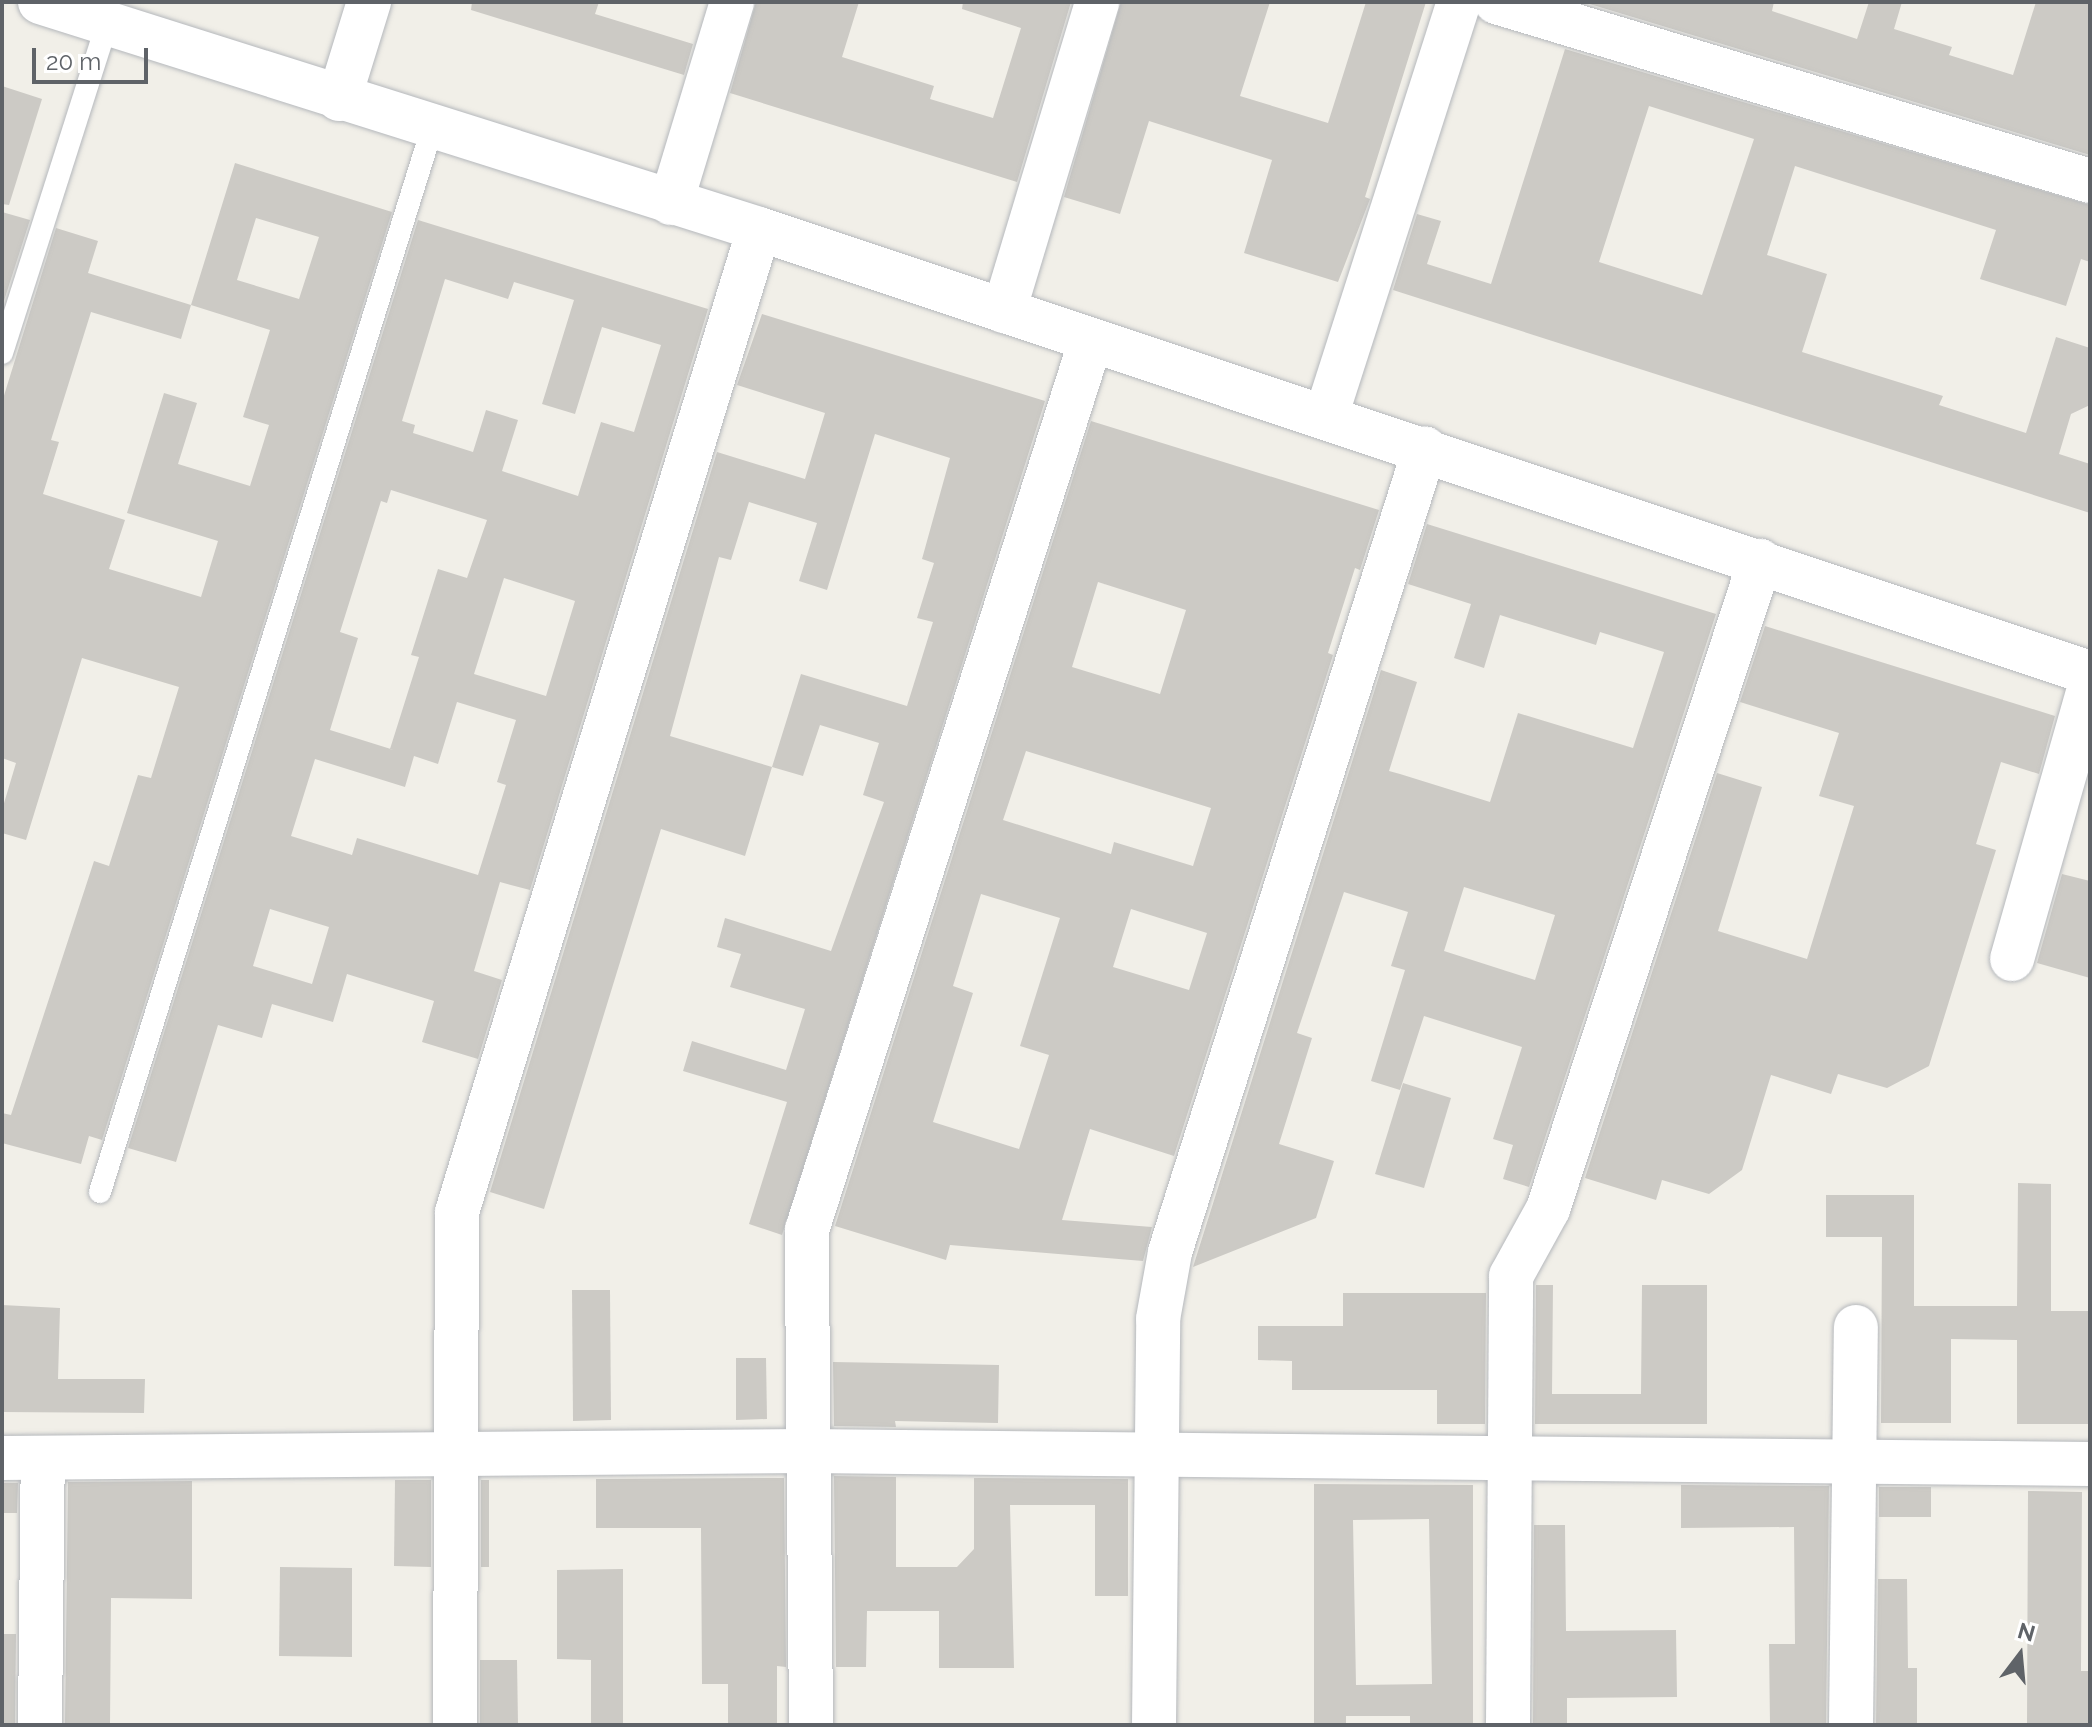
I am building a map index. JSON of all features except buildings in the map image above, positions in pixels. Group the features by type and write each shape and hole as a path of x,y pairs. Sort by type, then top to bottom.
{"street":[{"path":"40,2 432,129 759,229 1425,448 2090,673"},
{"path":"339,99 369,2"},
{"path":"671,203 732,2"},
{"path":"1004,311 1097,2"},
{"path":"1326,416 1459,2"},
{"path":"1496,2 2090,181"},
{"path":"455,1725 457,1212 759,229"},
{"path":"811,1725 805,1451 807,1230 1091,340"},
{"path":"1154,1725 1158,1319 1170,1252 1425,448"},
{"path":"1508,1725 1506,1455 1511,1276 1548,1209 1760,561"},
{"path":"2012,959 2090,686"},
{"path":"1851,1725 1856,1327"},
{"path":"40,1725 22,1458 805,1451 1506,1455 2090,1464"}],"lane":[{"path":"2,353 107,23"},
{"path":"100,1192 432,129"}]}
